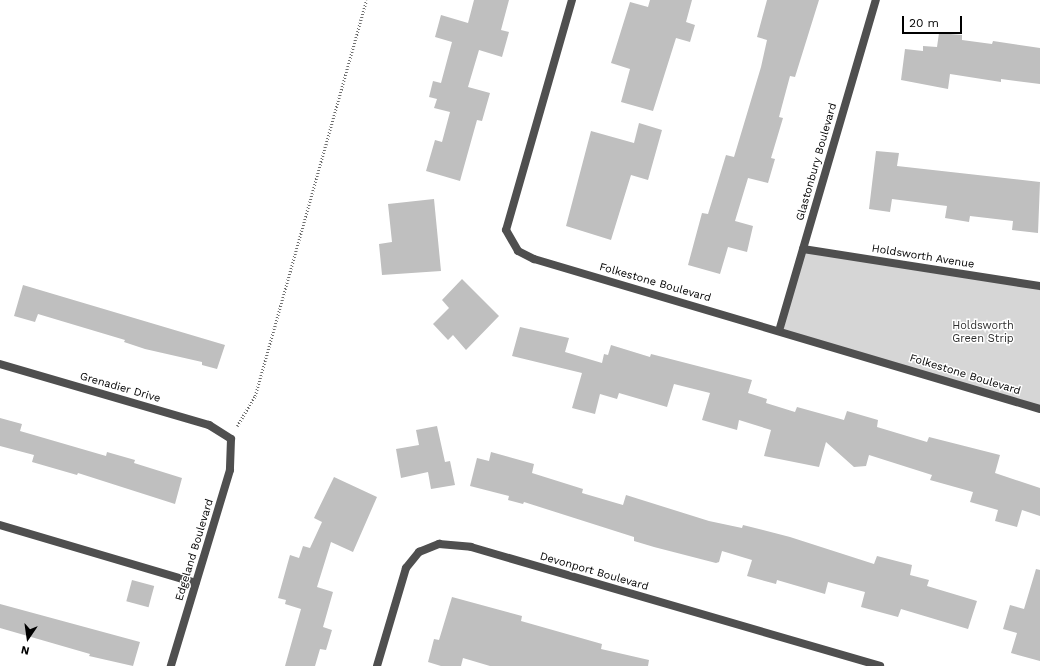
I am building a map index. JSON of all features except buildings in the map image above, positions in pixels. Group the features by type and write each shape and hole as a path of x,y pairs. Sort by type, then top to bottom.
{"street":[{"name":"Folkestone Boulevard","path":"572,0 511,205 506,230 510,241 518,251 534,260 1040,409"},
{"name":"Glastonbury Boulevard","path":"779,331 876,0"},
{"name":"Holdsworth Avenue","path":"802,249 1040,286"},
{"name":"Grenadier Drive","path":"0,364 209,425 231,439"},
{"name":"Edgeland Boulevard","path":"171,666 230,470 231,439"},
{"path":"0,525 196,583"},
{"name":"Devonport Boulevard","path":"376,666 406,568 419,552 439,544 471,547 880,666"}],"path":[{"path":"231,439 255,396 366,0"}],"green space":[{"name":"Holdsworth Green Strip","path":"803,249 1040,286 1040,409 779,331"}]}
